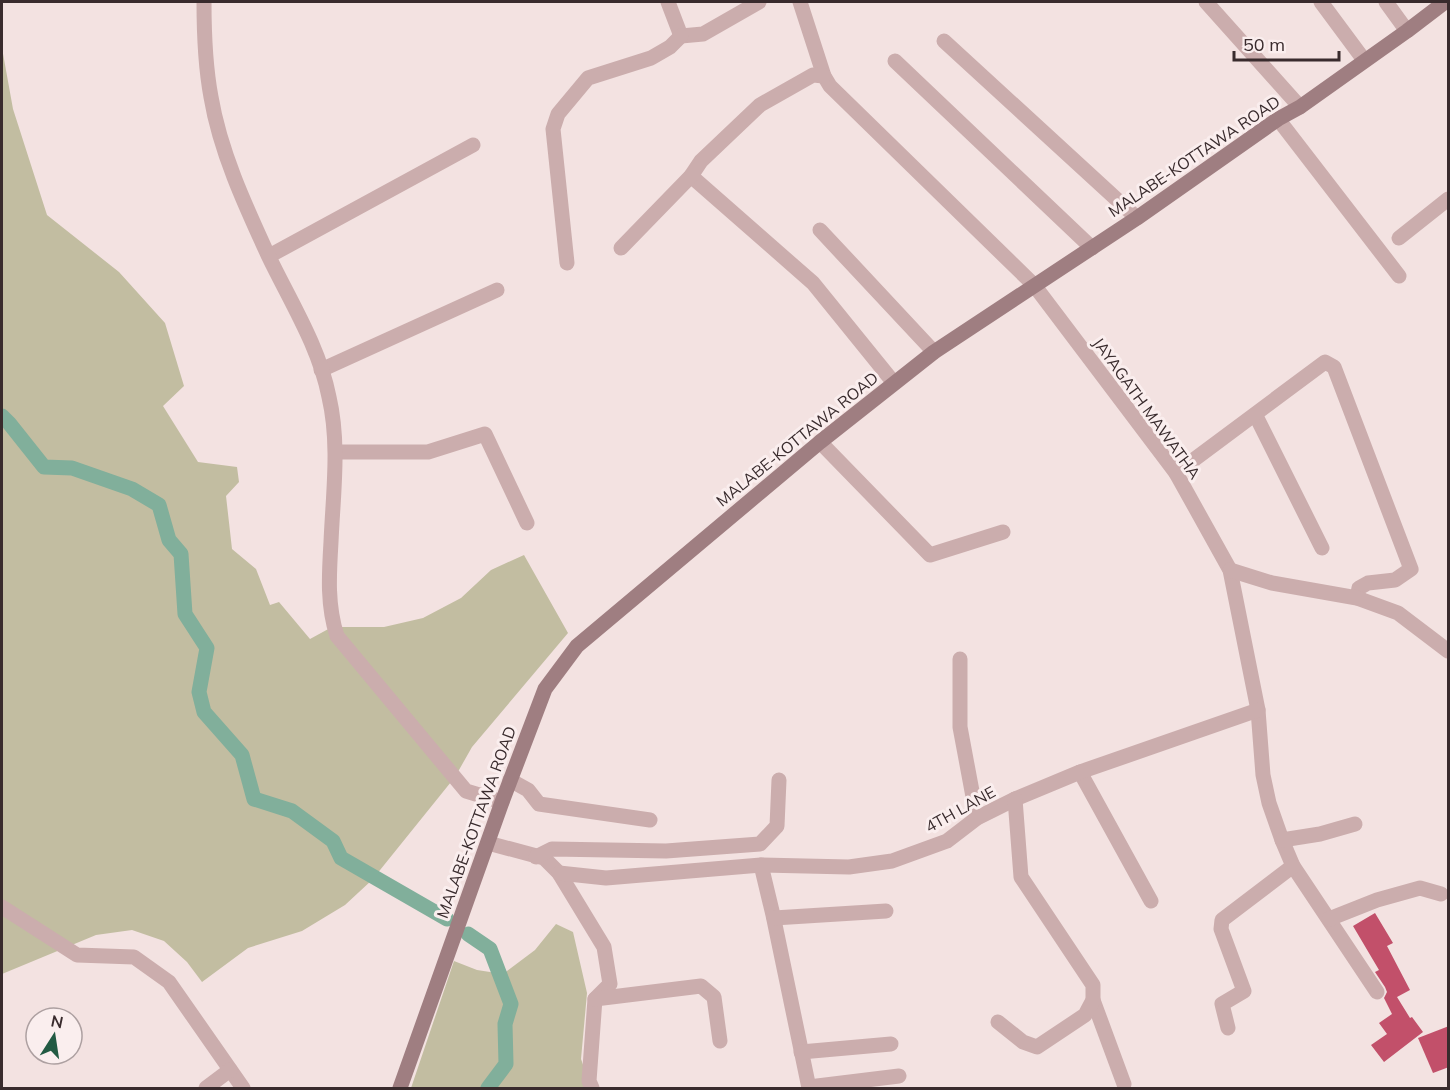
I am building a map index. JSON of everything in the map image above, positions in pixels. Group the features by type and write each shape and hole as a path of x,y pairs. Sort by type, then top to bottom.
{"main road":[{"name":"MALABE-KOTTAWA ROAD","path":"400,1089 502,802 545,689 577,646 820,442 934,352 1137,218 1364,60 1444,8"}],"street":[{"path":"204,2 204,43 211,98 226,156 269,256 296,307 329,397 336,452 328,584 331,618 337,636 466,791 502,802"},
{"path":"669,2 681,36"},
{"path":"567,264 553,129 558,114 588,78 651,58 670,47 681,36 703,34 759,2"},
{"path":"621,248 691,176 701,161 760,105 813,75 824,76 800,2"},
{"path":"1206,2 1300,106"},
{"path":"1321,2 1364,60"},
{"path":"1386,2 1407,31"},
{"path":"944,41 1137,218"},
{"path":"895,61 1092,248"},
{"name":"JAYAGATH MAWATHA","path":"824,76 830,86 1034,285 1176,473 1230,570 1258,710 1263,775 1269,803 1282,840 1293,866 1377,992"},
{"path":"1278,119 1399,276"},
{"path":"269,256 473,146"},
{"path":"691,176 813,283 894,383"},
{"path":"1399,238 1449,199"},
{"path":"820,230 934,352"},
{"path":"321,370 497,290"},
{"path":"1176,473 1256,416 1325,362 1334,366 1411,569 1395,580 1368,583 1359,588 1357,598"},
{"path":"1256,416 1322,548"},
{"path":"336,452 428,452 485,434 527,523"},
{"path":"820,442 930,555 1003,532"},
{"path":"1230,570 1272,583 1357,598 1398,612 1449,651"},
{"path":"960,659 960,728 977,818"},
{"name":"4TH LANE","path":"559,873 606,878 761,865 849,867 892,861 946,841 977,818 1015,799 1080,772 1258,710"},
{"path":"1080,772 1151,901"},
{"path":"510,780 528,790 539,804 650,820"},
{"path":"536,857 552,849 666,851 760,844 777,826 779,780"},
{"path":"1015,799 1022,877 1093,985 1093,1000 1124,1084"},
{"path":"1282,840 1320,834 1355,824"},
{"path":"488,843 544,858 559,873 603,947 610,984 595,999 589,1081 592,1089"},
{"path":"761,865 809,1088 899,1076"},
{"path":"1228,1028 1222,1004 1244,991 1221,929 1222,920 1293,866"},
{"path":"1329,919 1377,900 1420,888 1441,894"},
{"path":"2,907 77,955 134,957 169,982 243,1089"},
{"path":"774,918 886,911"},
{"path":"595,999 701,986 714,997 720,1041"},
{"path":"998,1022 1023,1042 1037,1047 1085,1015 1093,1000"},
{"path":"801,1052 891,1044"},
{"path":"206,1089 230,1070"}],"shaded area":[{"path":"2,48 13,109 47,215 119,272 165,323 184,386 163,406 198,462 237,467 239,482 226,496 232,549 256,569 270,605 279,602 310,639 332,627 384,627 423,618 461,598 491,570 524,555 568,633 472,747 455,777 372,880 345,905 302,931 248,948 202,982 187,962 164,941 132,930 96,935 2,974"},
{"path":"556,924 573,932 587,993 581,1059 591,1088 411,1088 454,961 477,970 503,974 535,950"}],"building":[{"path":"1375,913 1393,943 1387,946 1410,990 1397,997 1410,1018 1412,1017 1423,1032 1384,1062 1371,1045 1387,1034 1379,1023 1392,1014 1384,998 1387,992 1375,972 1379,970 1353,926"},
{"path":"1449,1026 1449,1067 1433,1073 1418,1038"}],"waterway":[{"path":"2,416 44,467 72,468 132,489 159,505 169,540 181,554 185,614 207,648 199,692 204,712 242,755 254,799 292,811 333,841 341,858 447,919"},
{"path":"468,934 490,949 511,1004 505,1024 506,1064 488,1088"}]}
